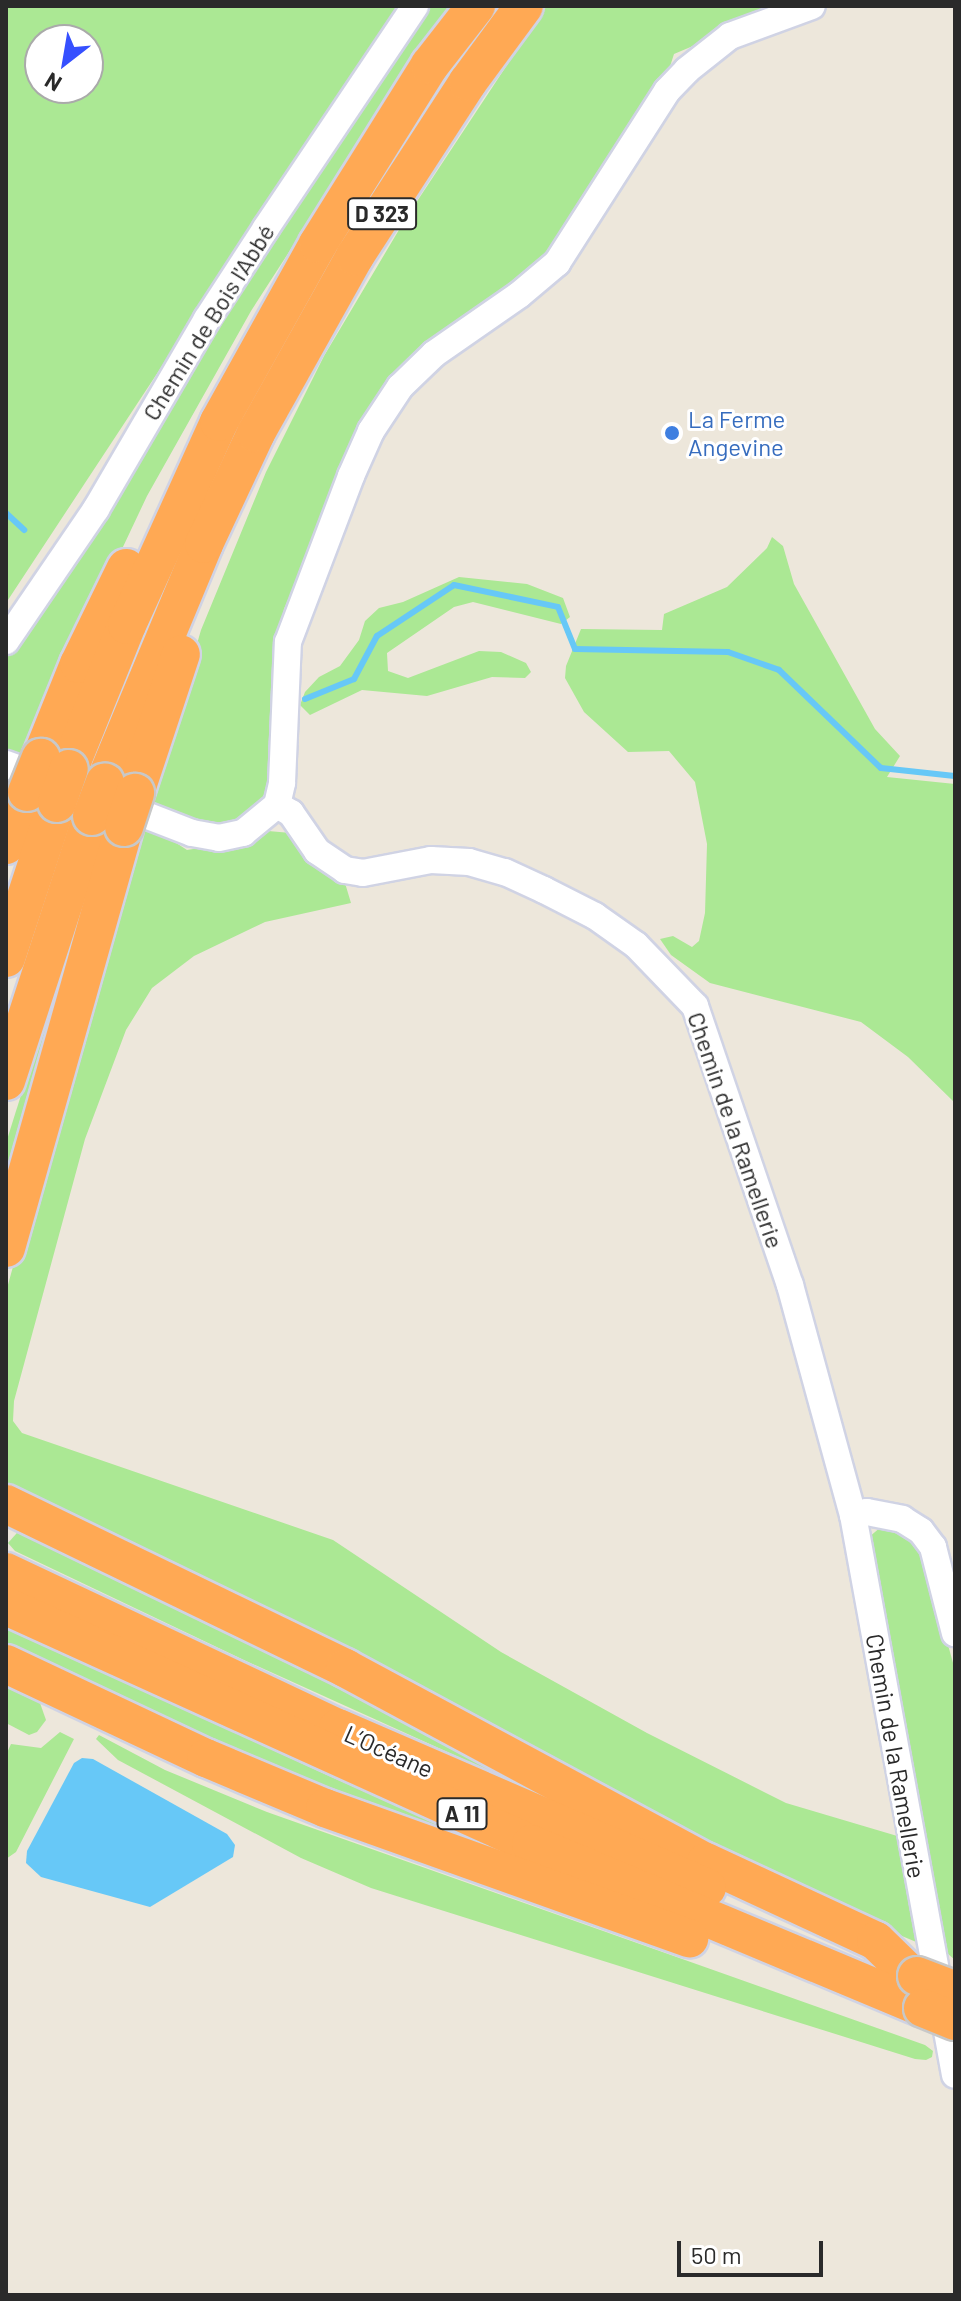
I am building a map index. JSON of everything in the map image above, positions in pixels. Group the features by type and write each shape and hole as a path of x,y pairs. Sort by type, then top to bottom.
{"highway":[{"name":"D 323","path":"6,958 40,777 127,625 219,422 318,244 430,65 476,6"},
{"name":"D 323","path":"6,1081 114,804 173,614 256,433 355,256 468,82 524,6"},
{"path":"6,845 40,777"},
{"path":"6,1248 114,804"},
{"path":"6,1504 345,1668 706,1862 876,1941 937,2001"},
{"name":"L’Océane","path":"6,1572 937,2001"},
{"name":"L’Océane","path":"6,1606 464,1815 937,2001"},
{"path":"6,1664 206,1758 325,1808 539,1882 937,2001"}],"street":[{"name":"Chemin de Bois l'Abbé","path":"6,641 96,509 232,280 415,6"},
{"path":"40,777 219,838 243,833 277,805 282,783 288,642 351,476 371,431 400,387 434,354 519,295 557,263 667,91 687,70 730,36 812,6"},
{"name":"Chemin de la Ramellerie","path":"277,805 291,813 317,851 345,870 363,873 431,860 469,862 505,872 544,890 595,916 636,945 695,1006 790,1285 853,1515 955,2075"},
{"path":"853,1515 867,1512 902,1519 921,1531 933,1547 955,1633"}],"green space":[{"path":"6,6 399,6 6,603"},
{"path":"427,6 455,6 365,134 251,311 147,496 22,761 6,755 6,652 197,350"},
{"path":"546,6 788,6 674,54 665,82 565,239 363,430 284,609 276,664 271,779 261,801 235,824 207,827 151,803 201,630 266,472 324,356 406,218"},
{"path":"772,537 783,546 794,584 875,729 900,756 887,777 955,784 955,1103 908,1057 861,1022 710,983 671,955 660,939 673,936 692,947 699,941 705,913 707,844 695,782 669,751 628,752 584,712 565,678 566,666 581,629 662,630 664,614 727,587 767,548"},
{"path":"459,577 527,584 563,598 570,617 561,624 473,602 454,607 387,653 388,671 408,678 479,651 501,652 526,663 531,672 525,678 492,677 427,696 362,690 310,715 300,705 305,692 319,677 340,666 359,640 365,621 379,608 403,602"},
{"path":"107,821 6,1214 6,1143"},
{"path":"144,822 187,850 255,839 268,831 291,833 345,883 351,903 265,922 194,956 152,988 126,1030 85,1139 14,1401 13,1421 22,1433 333,1540 501,1652 647,1733 786,1803 904,1838 921,1944 866,1921 6,1492 6,1292 109,918"},
{"path":"24,1525 222,1622 611,1826 246,1661 15,1551 8,1543"},
{"path":"882,1526 912,1540 926,1566 955,1670 955,1960 940,1947 868,1538"},
{"path":"6,1627 327,1775 576,1885 399,1827 6,1651"},
{"path":"6,1685 40,1703 46,1720 37,1732 29,1735 6,1723"},
{"path":"60,1732 74,1739 16,1852 6,1859 6,1755 11,1744 41,1748"},
{"path":"99,1735 165,1770 267,1812 925,2045 933,2051 932,2057 915,2059 371,1888 301,1858 118,1760 96,1739"}],"water":[{"path":"82,1758 93,1759 227,1834 235,1845 233,1857 150,1907 41,1877 26,1863 27,1851 74,1763"}],"waterway":[{"path":"6,513 24,530"},
{"path":"305,699 354,679 377,636 454,585 558,607 575,649 728,652 779,670 881,768 955,776"}],"place":[{"name":"La Ferme Angevine","path":"672,433"}]}
